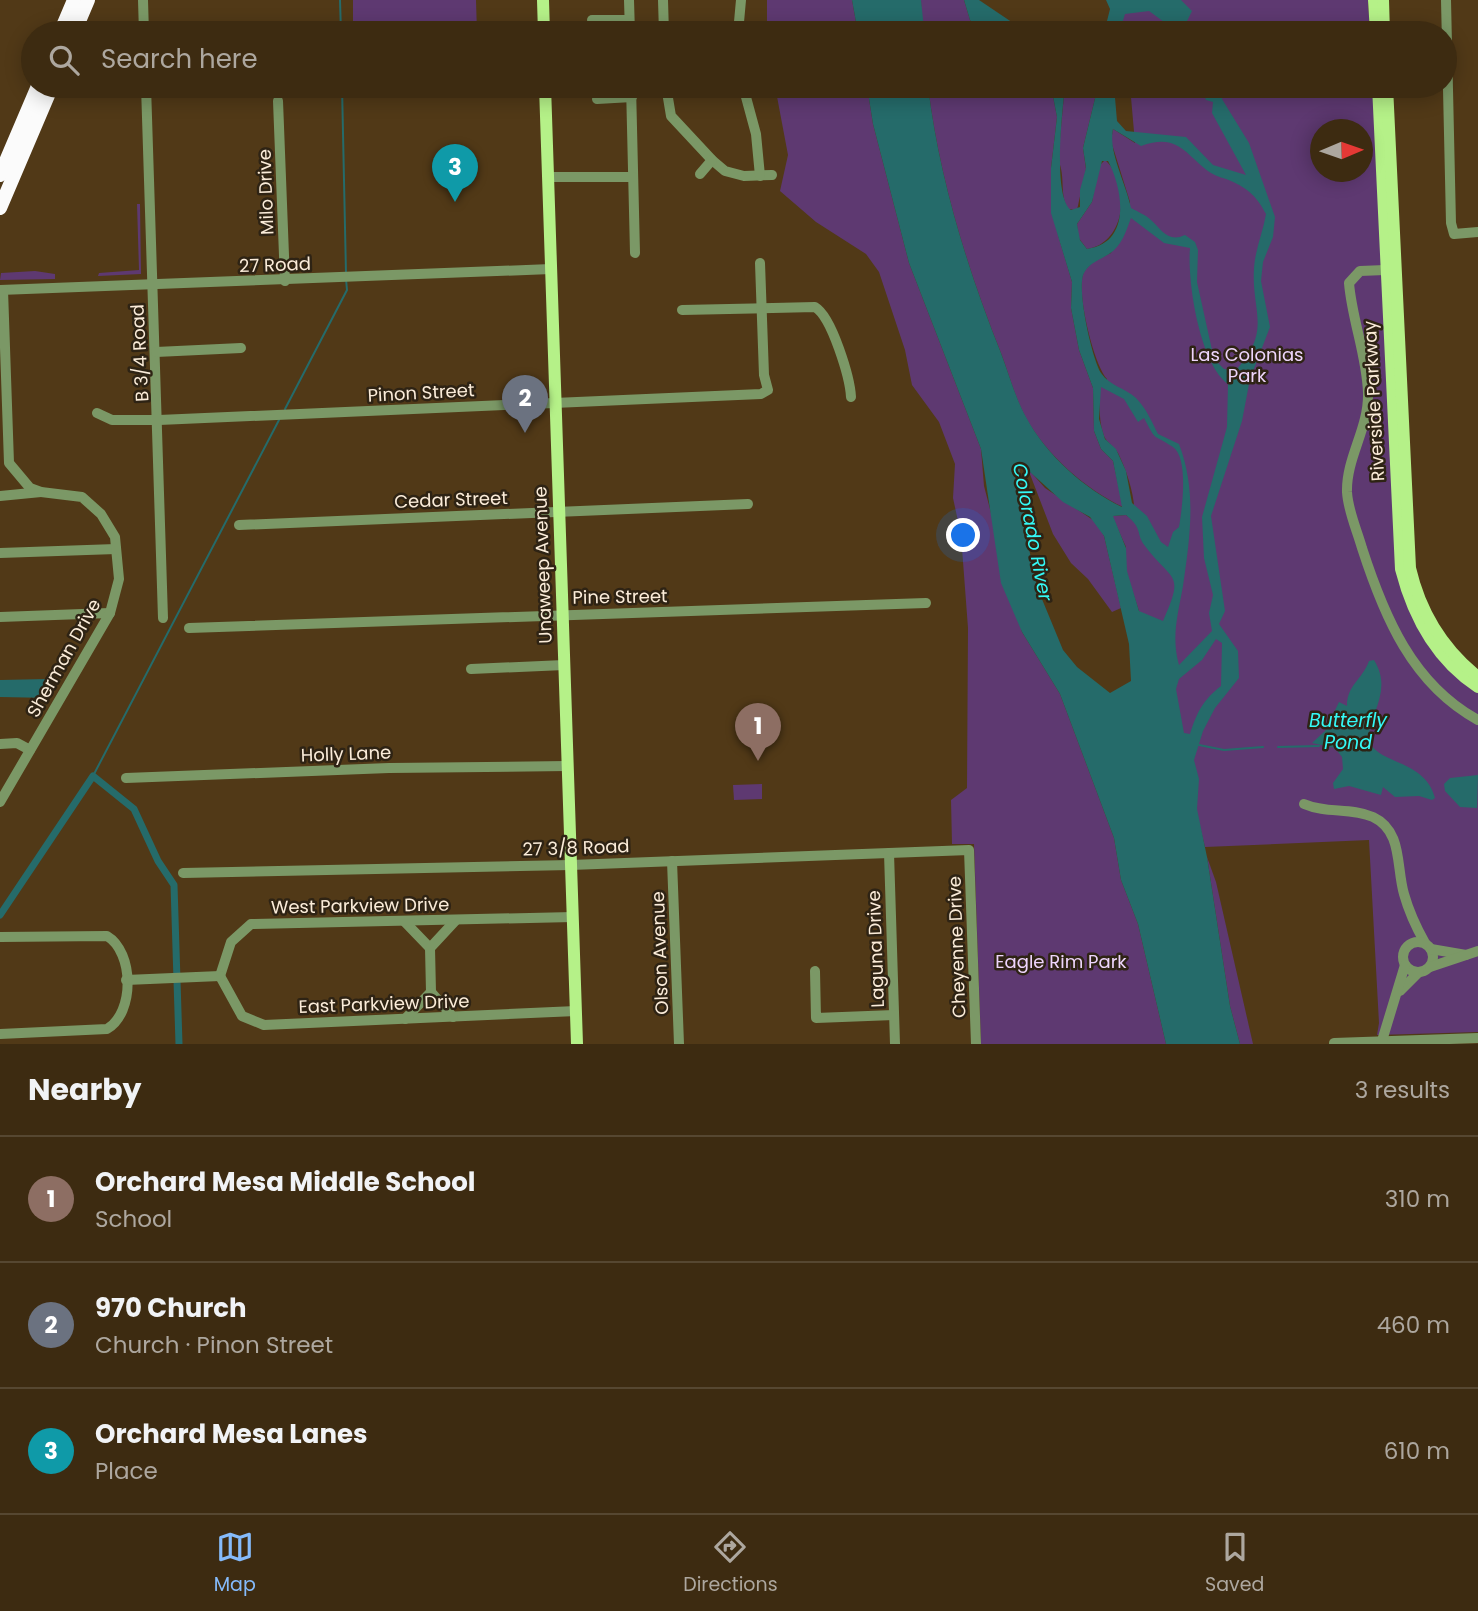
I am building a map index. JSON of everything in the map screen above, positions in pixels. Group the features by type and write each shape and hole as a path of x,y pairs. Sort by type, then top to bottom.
{"highway":[{"path":"65,21 74,0"},
{"path":"79,21 88,0"},
{"path":"0,175 33,98"},
{"path":"0,208 47,98"}],"main road":[{"path":"543,0 544,21"},
{"path":"1374,0 1375,21"},
{"path":"1383,0 1384,21"},
{"name":"Unaweep Avenue","path":"545,98 577,1044"},
{"name":"Riverside Parkway","path":"1378,98 1401,569 1424,629 1450,664 1478,687"},
{"name":"Riverside Parkway","path":"1388,98 1410,568 1421,603 1432,625 1457,658 1478,677"}],"street":[{"path":"143,0 144,21"},
{"path":"592,20 629,20 629,0"},
{"path":"663,0 664,21"},
{"path":"738,21 741,0"},
{"path":"1446,0 1446,21"},
{"name":"B 3/4 Road","path":"146,98 159,420 163,618"},
{"path":"597,99 614,98"},
{"path":"632,98 635,253"},
{"path":"668,98 671,116 725,171 772,176"},
{"path":"746,98 757,134 760,176"},
{"path":"1448,98 1451,223 1454,233 1478,232"},
{"name":"Milo Drive","path":"278,101 285,281"},
{"path":"700,174 712,160"},
{"path":"548,177 633,177"},
{"path":"760,263 761,308"},
{"name":"27 Road","path":"2,290 551,269"},
{"path":"1385,270 1360,271 1349,283 1368,394 1367,417 1350,468 1347,490 1349,503 1372,578 1398,639 1429,681 1478,720"},
{"path":"2,290 9,463 22,481 41,492"},
{"path":"682,310 807,306 820,310 848,377 851,397"},
{"name":"Pinon Street","path":"97,413 112,419 159,420 761,394 768,390 764,375 761,308"},
{"path":"156,352 241,348"},
{"name":"Sherman Drive","path":"0,496 41,492 82,497 101,514 115,537 119,579 110,613 0,802"},
{"name":"Cedar Street","path":"239,525 748,503"},
{"path":"0,553 116,549"},
{"name":"Pine Street","path":"190,628 562,614 797,610 926,603"},
{"path":"0,617 110,613"},
{"path":"471,668 564,664"},
{"path":"0,744 17,743 30,750"},
{"name":"Holly Lane","path":"126,778 389,768 567,766"},
{"path":"1304,804 1322,812 1363,813 1383,824 1396,844 1403,890 1412,921 1434,956 1430,967"},
{"name":"27 3/8 Road","path":"183,873 571,865 969,850"},
{"name":"Cheyenne Drive","path":"969,850 975,1044"},
{"name":"Laguna Drive","path":"889,853 895,1044"},
{"name":"Olson Avenue","path":"672,861 679,1044"},
{"name":"West Parkview Drive","path":"220,976 232,942 251,924 573,917"},
{"path":"430,948 456,920"},
{"path":"404,921 430,948 431,992 453,1017"},
{"path":"1400,991 1399,984 1405,965 1403,954 1410,944 1412,921"},
{"path":"0,937 107,936 116,941 121,950 127,980 125,1008 115,1025 107,1029 0,1034"},
{"path":"1410,944 1465,956"},
{"path":"1381,1042 1400,991 1419,972 1478,951"},
{"path":"1405,965 1419,972"},
{"path":"815,971 816,1018 894,1014"},
{"path":"127,980 220,976"},
{"name":"East Parkview Drive","path":"220,976 235,1009 250,1022 264,1025 576,1011"},
{"path":"404,1020 431,992"},
{"path":"1334,1043 1478,1038"}],"green space":[{"path":"353,0 476,0 477,21 353,21"},
{"path":"767,0 852,0 856,21 767,21"},
{"path":"921,0 964,0 971,21 922,21"},
{"path":"1113,0 1368,0 1369,21 1119,21"},
{"name":"Eagle Rim Park","path":"777,98 869,98 873,124 909,263 981,449 984,486 1022,632 1060,694 1114,838 1121,880 1138,924 1166,1044 981,1044 974,844 952,844 951,800 967,788 968,628 961,535 953,498 955,464 939,422 912,385 905,350 879,272 866,254 816,222 780,191 788,155"},
{"path":"930,98 1053,98 1057,117 1051,168 1058,235 1072,282 1071,308 1079,350 1093,388 1094,431 1101,449 1113,461 1123,507 1095,491 1068,470 1035,432 1022,410 956,222"},
{"path":"1064,98 1095,98 1083,148 1086,169 1077,210 1068,209 1065,203 1058,160"},
{"name":"Las Colonias Park","path":"1131,98 1374,98 1396,553 1478,691 1478,1032 1377,1035 1379,1023 1369,840 1205,847 1156,648 1139,611 1126,571 1126,547 1112,516 1126,515 1134,521 1134,504 1121,460 1102,430 1100,387 1106,387 1107,379 1092,344 1084,310 1084,272 1092,263 1111,253 1130,202 1111,141 1113,129 1135,143"},
{"path":"1105,160 1119,183 1121,211 1110,236 1087,249 1078,237 1077,224 1092,202 1098,167"},
{"path":"137,204 140,204 141,274 98,276 99,273 139,270"},
{"path":"35,271 55,274 55,279 0,280 1,273"},
{"path":"1028,469 1045,488 1096,522 1104,536 1121,608 1112,612 1088,579 1071,563 1053,534"},
{"path":"762,784 762,799 734,800 733,785"},
{"path":"1207,857 1216,882 1253,1044 1240,1044 1230,1006"}],"water":[{"path":"852,0 921,0 923,21 856,21"},
{"path":"964,0 979,0 1010,21 971,21"},
{"path":"1106,0 1181,0 1192,11 1187,21 1163,21 1149,11 1125,14 1123,21 1107,21 1110,9"},
{"path":"869,98 930,98 939,154 956,222 977,288 1022,409 1044,445 1068,470 1094,491 1122,507 1113,461 1101,449 1094,431 1093,388 1079,350 1071,308 1072,282 1051,213 1051,168 1057,117 1053,98 1064,98 1060,173 1065,202 1071,210 1080,207 1080,190 1086,168 1083,148 1095,98 1115,98 1117,121 1126,131 1186,137 1213,165 1246,175 1212,113 1213,102 1205,98 1222,98 1249,143 1275,217 1273,237 1263,262 1261,281 1270,327 1250,379 1242,421 1211,516 1225,611 1219,624 1238,651 1239,678 1215,708 1203,731 1194,760 1199,779 1197,809 1230,1006 1240,1044 1166,1044 1138,924 1121,880 1114,838 1060,694 1022,632 1001,583 981,449 909,263 873,124","holes":["1113,129 1141,146 1154,142 1173,144 1211,173 1248,190 1266,214 1254,268 1257,332 1247,357 1235,371 1224,369 1214,359 1197,282 1198,250 1195,242 1185,235 1170,236 1149,218 1131,208 1115,158","1102,161 1108,161 1113,173 1120,200 1120,213 1111,237 1101,245 1087,249 1080,240 1077,224 1092,202","1131,218 1164,243 1190,248 1191,281 1197,321 1210,359 1218,374 1228,384 1227,427 1202,517 1204,558 1213,595 1209,613 1212,631 1179,665 1176,625 1190,532 1190,497 1185,462 1179,444 1158,434 1136,398 1101,373 1083,307 1082,281 1086,269 1117,247","1101,387 1124,399 1138,422 1144,418 1153,434 1178,453 1183,473 1182,509 1179,527 1173,532 1168,547 1161,542 1147,516 1132,503 1126,471 1116,449 1105,439 1099,419","1019,462 1063,502 1090,517 1104,536 1129,644 1131,681 1110,693 1077,667 1063,650 1037,587 1027,539","1126,515 1132,520 1145,546 1173,579 1173,593 1163,621 1139,611 1127,571 1126,548 1113,516","1216,639 1222,643 1221,686 1201,707 1190,734 1184,733 1176,689 1179,679 1202,660"]},
{"name":"Butterfly Pond","path":"1374,660 1379,672 1381,693 1369,732 1369,742 1383,755 1422,776 1435,798 1432,800 1419,796 1395,797 1383,787 1381,795 1349,786 1334,789 1333,783 1343,769 1342,757 1335,748 1312,743 1325,731 1339,702 1347,706 1349,693 1369,661"},
{"path":"48,679 51,698 0,697 0,680"},
{"path":"1478,775 1477,808 1460,807 1445,791 1444,784 1450,778"}],"waterway":[{"path":"340,0 341,21"},
{"path":"342,98 346,274"},
{"path":"285,409 347,290 346,279"},
{"path":"93,776 279,420"},
{"path":"1199,745 1224,750 1263,747"},
{"path":"1278,747 1319,746"},
{"path":"0,915 93,776 134,809 158,861 174,885 179,1044"}],"place":[{"name":"Orchard Mesa Lanes","path":"455,202"},
{"name":"970 Church","path":"525,433"},
{"name":"Orchard Mesa Middle School","path":"758,761"}],"water label":[{"name":"Colorado River","path":"1033,532"}]}
